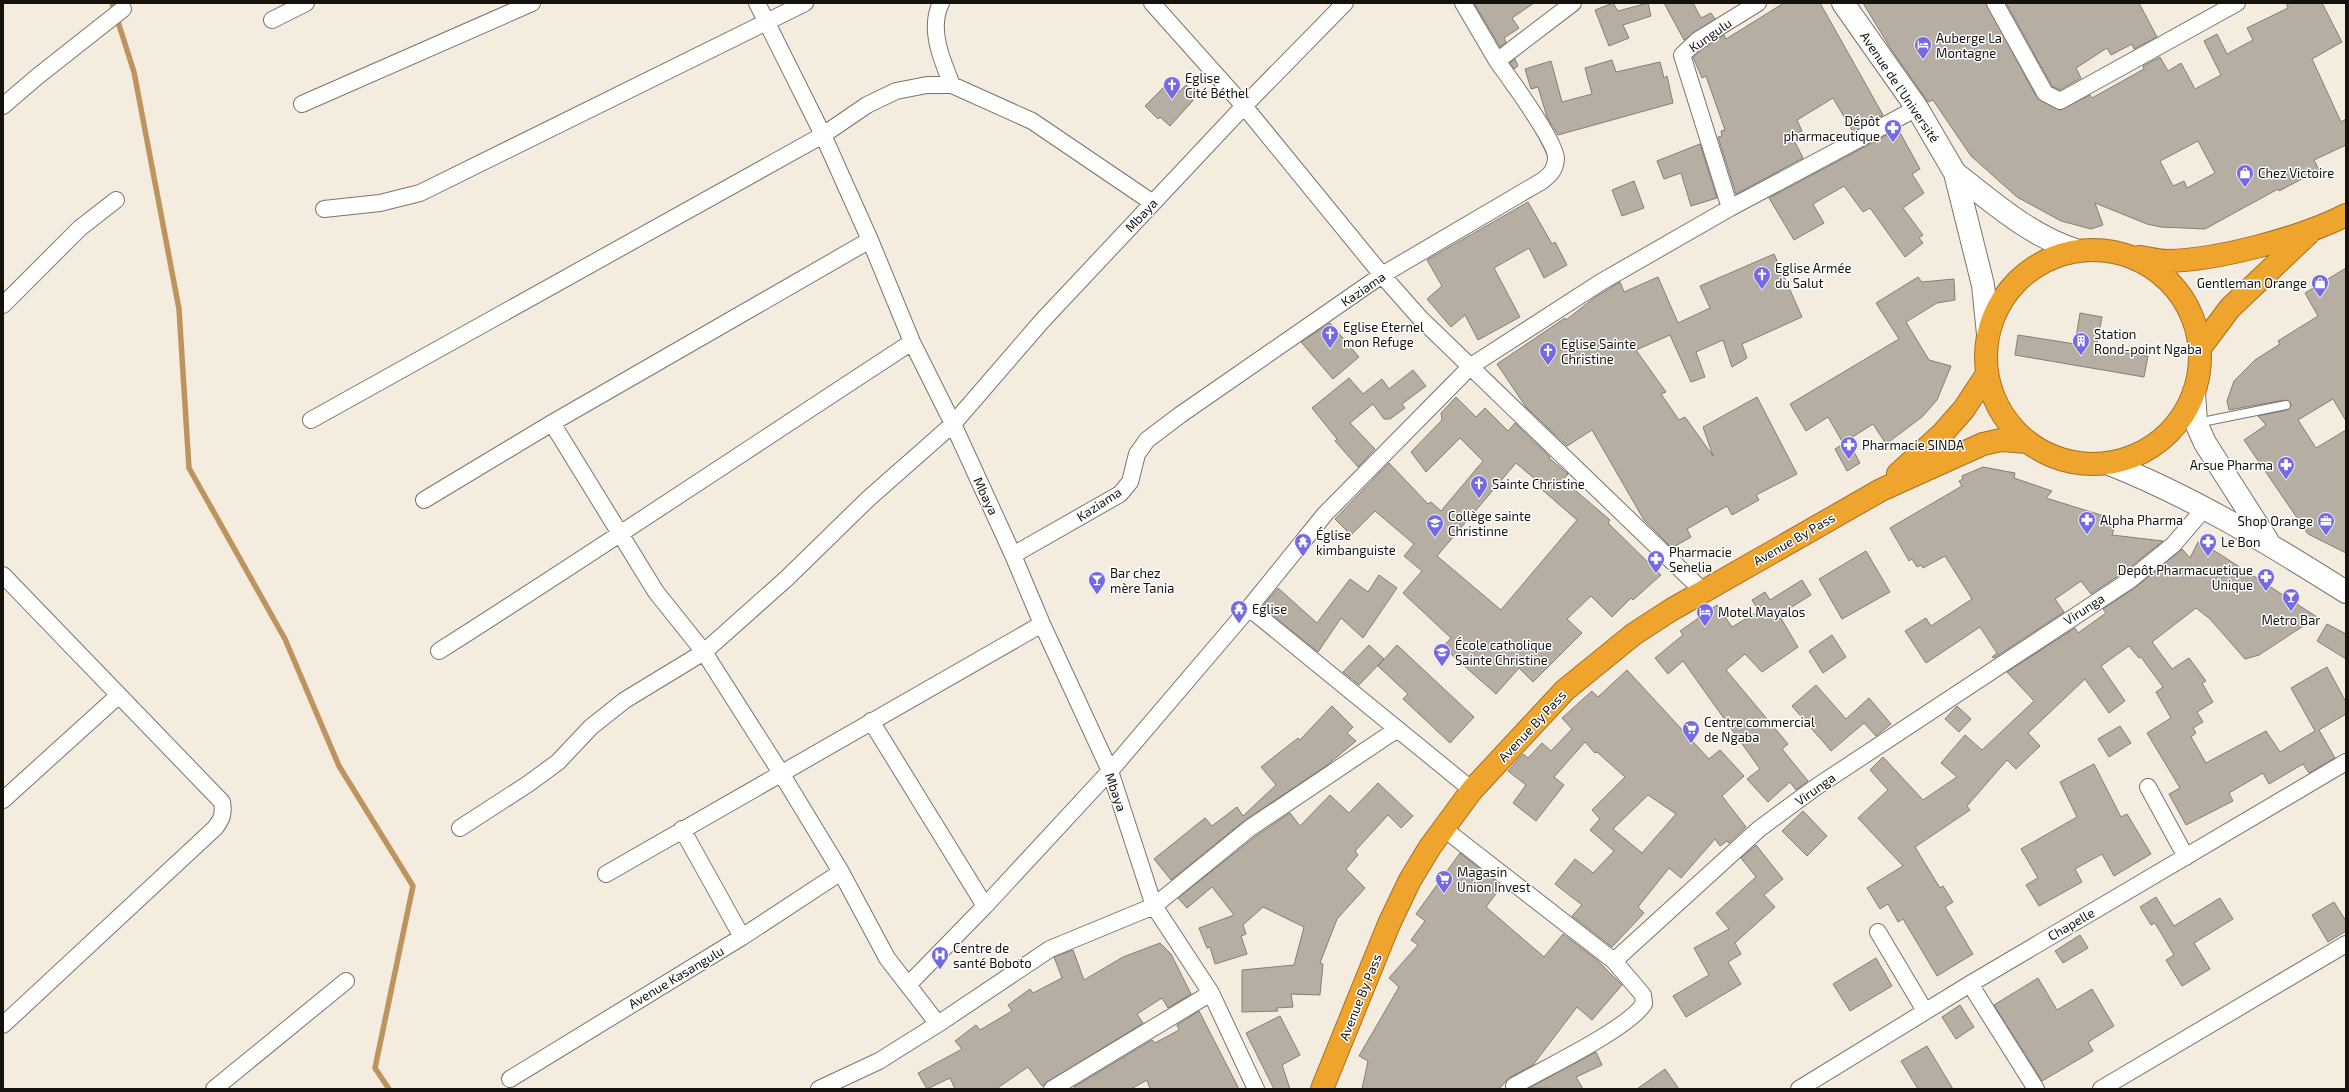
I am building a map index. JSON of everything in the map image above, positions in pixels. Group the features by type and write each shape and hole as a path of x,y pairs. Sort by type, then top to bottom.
{"highway":[{"path":"2126,254 2154,268 2169,280 2181,295 2191,312 2197,329 2200,348 2200,371 2194,392 2186,410 2175,426 2160,440 2144,451 2126,459 2107,463 2086,464 2065,461 2045,453 2027,442 2008,423 1994,400 1987,374 1985,361 1988,334 1993,316 2002,300 2022,276 2042,262 2060,255 2094,249 2126,254 2165,261 2207,258 2311,231 2346,216"},
{"path":"2200,348 2230,308 2311,231"},
{"path":"1881,490 1942,434 1964,409 1987,374"},
{"path":"1881,490 1983,444 2001,440 2027,442"},
{"name":"Avenue By Pass","path":"1322,1089 1389,924 1410,880 1443,828 1472,790 1565,690 1634,634 1881,490"}],"main road":[{"name":"Avenue de l’Université","path":"1842,3 1917,108 1954,173"},
{"path":"1954,173 2026,228 2056,244 2078,251"},
{"path":"1954,173 1983,285 1988,334"},
{"path":"2194,392 2196,423 2205,443 2235,493 2269,543"},
{"path":"2107,463 2137,475 2269,543 2346,592"}],"street":[{"path":"272,20 306,3"},
{"path":"302,104 532,3"},
{"path":"460,828 558,762 591,727 625,700 704,652 786,580 868,499 953,424 912,342 870,240 823,135 768,22 757,3"},
{"path":"324,209 380,203 420,193 805,3"},
{"path":"941,3 936,13 937,32 941,57 952,85"},
{"path":"1152,3 1244,106 1382,275 1420,318 1704,592"},
{"name":"Kaziama","path":"1013,555 1120,494 1130,482 1137,454 1148,440 1180,415 1382,275 1542,181 1554,172 1557,157 1537,118 1498,61 1463,3"},
{"path":"1498,61 1573,3"},
{"name":"Kungulu","path":"1730,208 1682,55 1698,40 1758,3"},
{"path":"1995,3 2045,93 2060,101 2237,3"},
{"name":"Mbaya","path":"1256,1089 1211,993 1154,906 1110,771 1042,624 1013,555 953,424 1042,320 1338,6"},
{"path":"3,106 38,76 123,9"},
{"path":"311,420 823,135 867,105 896,92 927,85 952,85 1032,121 1153,203"},
{"path":"908,985 985,906 1110,771 1249,608 1325,514 1471,366 1601,282 1730,208 1917,108"},
{"path":"3,305 80,228 116,200"},
{"path":"424,500 552,423 870,240"},
{"path":"439,651 564,572 912,342"},
{"path":"552,423 656,592 704,652 781,773 841,872 876,939 908,985 938,1024"},
{"name":"Virunga","path":"1614,961 1759,829 1816,787 2130,580 2173,546 2204,509"},
{"path":"3,1025 222,820 224,811 222,802 120,695 4,577"},
{"path":"1249,608 1396,730 1472,790"},
{"path":"606,874 682,829 1042,624"},
{"path":"3,800 120,695"},
{"path":"871,721 985,906"},
{"path":"819,1089 879,1061 938,1024 1050,949 1154,906 1250,828 1396,730"},
{"name":"Chapelle","path":"1799,1089 1970,984 2346,762"},
{"path":"2148,787 2186,857"},
{"path":"1443,828 1614,961 1643,995 1644,1004 1638,1012 1610,1031 1514,1086"},
{"path":"682,829 742,936"},
{"name":"Avenue Kasangulu","path":"510,1079 742,936 841,872"},
{"path":"1878,932 1925,1011"},
{"path":"2101,1089 2346,944"},
{"path":"214,1089 346,981"},
{"path":"1970,984 2036,1089"},
{"path":"1052,1089 1211,993"}],"lane":[{"path":"2196,423 2286,405"}],"building":[{"path":"1474,3 1534,3 1512,18 1519,28 1504,38 1506,42 1500,47"},
{"path":"1613,3 1618,11 1648,3 1651,16 1623,25 1629,38 1609,46 1595,10"},
{"path":"1664,3 1693,3 1701,18 1711,13 1715,19 1684,40"},
{"path":"1784,3 1820,3 1883,115 1853,132 1833,98 1797,120 1802,131 1792,136 1803,158 1736,194 1718,137 1722,136 1721,131 1725,130 1706,76 1702,78 1693,57 1724,35 1726,39"},
{"path":"1863,3 1986,3 2037,98 2060,110 2090,95 2092,98 2144,69 2143,66 2160,57 2168,71 2181,63 2195,89 2221,75 2204,41 2217,34 2227,54 2253,40 2247,28 2288,8 2286,3 2322,3 2342,42 2312,59 2341,122 2346,119 2346,145 2314,160 2319,170 2279,191 2278,189 2205,229 2161,227 2147,224 2095,203 2103,225 2091,229 2061,221 2017,197 1971,156 1933,100 1928,102 1891,49","holes":["2198,141 2215,173 2187,188 2184,181 2173,186 2160,161"]},
{"path":"2006,3 2139,3 2157,37 2134,49 2132,44 2111,55 2107,48 2076,68 2081,78 2060,90 2052,86"},
{"path":"1515,59 1518,66 1514,69 1510,63"},
{"path":"1612,60 1616,72 1660,62 1664,78 1667,76 1673,103 1558,135 1547,117 1538,87 1531,89 1525,69 1551,61 1562,102 1592,94 1585,68"},
{"name":"Eglise Cité Béthel","path":"1169,82 1179,92 1186,85 1198,95 1170,126 1160,117 1158,119 1145,106"},
{"path":"1898,129 1920,169 1912,174 1924,193 1903,208 1923,235 1919,238 1923,243 1905,257 1870,208 1863,212 1844,186 1813,204 1824,223 1794,240 1769,198"},
{"path":"1700,144 1717,198 1691,206 1681,173 1664,179 1657,161"},
{"path":"1634,181 1644,208 1622,216 1612,190"},
{"path":"1528,202 1552,244 1555,242 1567,265 1544,278 1529,248 1494,268 1520,317 1478,340 1465,315 1451,327 1427,299 1442,286 1427,260"},
{"path":"1774,254 1802,317 1742,344 1747,358 1732,367 1723,340 1696,352 1705,377 1691,382 1670,335 1636,350 1666,392 1661,394 1679,420 1685,417 1713,456 1703,427 1757,397 1797,474 1756,495 1759,500 1732,515 1727,506 1687,529 1691,537 1672,548 1644,520 1592,430 1567,446 1526,407 1497,364 1565,318 1566,320 1594,298 1620,282 1624,292 1658,277 1678,323 1710,308 1700,286"},
{"path":"2346,268 2346,421 2333,399 2298,420 2316,448 2346,430 2346,553 2308,534 2244,440 2266,425 2258,416 2287,410 2291,406 2290,402 2285,400 2229,410 2227,401 2234,381 2255,360 2280,344 2278,341 2318,316 2305,293"},
{"path":"1918,277 1922,282 1954,279 1955,300 1937,303 1906,322 1929,360 1951,366 1937,400 1922,417 1886,444 1873,424 1843,443 1828,417 1806,431 1790,404 1899,339 1876,303"},
{"name":"Station Rond-point Ngaba","path":"2080,313 2102,317 2096,348 2148,356 2144,377 2015,355 2018,335 2075,344"},
{"name":"Eglise Eternel mon Refuge","path":"1330,323 1359,357 1333,379 1301,342"},
{"path":"1413,370 1426,386 1402,404 1405,408 1390,419 1384,419 1373,404 1350,423 1375,449 1358,467 1335,441 1337,439 1312,408 1349,378 1363,394 1382,379 1389,389"},
{"path":"1456,397 1476,417 1485,408 1508,431 1515,423 1550,457 1549,458 1568,474 1563,480 1610,520 1608,523 1661,575 1633,600 1631,598 1612,617 1591,596 1567,619 1582,633 1533,682 1519,668 1496,694 1443,647 1451,638 1403,593 1422,571 1404,556 1414,544 1375,511 1351,535 1335,519 1389,463 1428,504 1431,502 1441,511 1483,461 1460,438 1426,472 1411,452 1442,420 1441,413","holes":["1516,463 1541,484 1539,487 1577,520 1501,610 1437,556"]},
{"path":"1848,441 1860,463 1847,471 1835,449"},
{"path":"1983,467 2015,473 2014,478 2052,491 2046,498 2117,520 2112,535 2163,541 2124,572 2091,594 2081,581 2055,599 2064,612 1994,658 1992,657 1997,653 1980,627 1926,663 1905,631 1926,618 1931,626 1972,599 1945,556 1923,568 1921,565 1917,567 1912,559 1909,561 1890,528 1962,486 1959,481 1963,479 1962,476"},
{"path":"2198,542 2218,553 2317,617 2259,655 2245,659 2210,619 2196,608 2152,642 2172,669 2189,658 2206,681 2202,683 2213,702 2197,712 2203,722 2193,728 2196,733 2191,737 2206,763 2266,731 2280,752 2315,731 2291,688 2327,667 2346,702 2346,714 2319,730 2335,758 2309,773 2303,764 2269,784 2263,773 2229,793 2233,801 2186,825 2169,794 2180,788 2147,733 2171,718 2156,692 2163,687 2141,657 2139,658 2129,646 2101,666 2125,701 2109,713 2085,679 2028,733 2040,746 2016,769 2007,760 1967,806 1970,810 1915,847 1940,888 1943,886 1953,902 1945,907 1973,954 1937,976 1903,919 1898,922 1888,904 1880,909 1867,888 1903,866 1858,818 1888,790 1870,770 1883,757 1923,800 1957,777 1941,763 1965,735 1982,750 2034,701 2007,672 2075,628 2078,633 2106,613 2103,609 2136,587 2182,549 2190,558"},
{"path":"1866,551 1890,592 1842,619 1819,579"},
{"path":"1379,575 1397,588 1363,638 1341,618 1318,652 1262,607 1278,588 1317,623 1350,579 1368,592"},
{"path":"1802,580 1811,595 1779,615 1798,647 1762,672 1745,654 1726,670 1788,744 1782,749 1808,781 1796,790 1790,782 1768,802 1747,779 1760,769 1683,661 1668,674 1655,658 1683,635 1680,631 1717,605 1732,627 1759,611 1752,600 1765,592 1770,600"},
{"path":"2327,624 2346,634 2346,659 2317,641"},
{"path":"1832,635 1846,657 1823,673 1809,651"},
{"path":"1369,645 1384,659 1359,685 1343,672"},
{"path":"1397,645 1474,717 1450,743 1403,699 1408,694 1378,666"},
{"path":"1627,670 1709,759 1720,750 1744,776 1722,796 1746,827 1729,843 1727,841 1720,846 1715,839 1681,878 1669,868 1638,907 1644,913 1612,947 1572,916 1582,905 1555,884 1575,859 1593,873 1614,851 1590,830 1600,819 1592,810 1625,777 1597,752 1595,753 1585,742 1554,777 1564,785 1536,821 1513,803 1526,785 1508,771 1523,754 1528,758 1542,743 1551,751 1572,729 1562,718 1592,691 1598,697","holes":["1648,795 1676,814 1642,853 1613,829"]},
{"path":"1816,685 1846,719 1869,698 1891,724 1876,736 1864,723 1831,751 1792,706"},
{"path":"1332,706 1353,727 1347,733 1356,741 1326,766 1244,821 1171,880 1154,859 1205,818 1212,826 1237,807 1243,816 1276,785 1261,767 1298,738 1300,740"},
{"path":"1957,706 1971,719 1959,732 1945,719"},
{"path":"2120,726 2131,743 2109,757 2098,739"},
{"path":"2094,764 2121,817 2127,814 2151,854 2114,876 2102,854 2075,869 2082,882 2039,906 2026,885 2038,878 2021,849 2077,817 2060,782"},
{"path":"1378,783 1413,816 1401,828 1388,815 1355,851 1358,855 1346,869 1365,888 1337,919 1320,963 1323,964 1320,995 1291,994 1293,1007 1276,1008 1278,1011 1242,1012 1242,970 1294,965 1304,927 1263,907 1243,925 1246,934 1241,936 1247,954 1215,964 1210,947 1207,948 1199,928 1234,915 1212,887 1187,908 1178,898 1256,836 1290,813 1300,826 1330,795 1349,813"},
{"path":"1803,811 1827,836 1807,856 1782,831"},
{"path":"1756,845 1783,879 1764,895 1775,907 1735,943 1741,954 1728,962 1741,984 1686,1017 1673,996 1709,975 1694,948 1729,929 1716,913 1756,877 1741,858"},
{"path":"1460,853 1502,886 1486,907 1544,957 1563,934 1598,961 1622,985 1592,1020 1577,1007 1533,1065 1509,1078 1499,1089 1362,1089 1368,1061 1359,1056 1399,987 1389,978 1418,945 1411,940 1425,921 1416,914"},
{"path":"2156,897 2174,926 2220,898 2233,919 2194,943 2210,969 2182,986 2166,960 2174,955 2155,923 2151,925 2140,907"},
{"path":"2334,902 2346,921 2346,931 2328,942 2312,915"},
{"path":"2080,935 2088,948 2063,963 2055,951"},
{"path":"1160,943 1171,954 1191,994 1168,1008 1162,998 1137,1014 1143,1023 1042,1086 1028,1067 996,1089 955,1089 950,1078 927,1089 918,1073 962,1049 955,1041 976,1025 980,1030 1012,1011 1008,1005 1030,989 1033,993 1062,978 1054,957 1073,950 1084,980 1123,957"},
{"path":"1876,958 1892,986 1850,1011 1833,984"},
{"path":"2038,978 2057,1010 2092,989 2114,1026 2088,1042 2093,1051 2042,1081 1994,1005"},
{"path":"1960,1005 1974,1027 1956,1039 1942,1017"},
{"path":"1199,1011 1239,1089 1150,1089 1147,1080 1131,1089 1075,1089 1074,1087 1152,1040 1155,1043 1179,1030 1177,1025"},
{"path":"1280,1016 1300,1055 1282,1065 1290,1089 1274,1089 1246,1033"},
{"path":"1927,1046 1953,1089 1918,1089 1901,1061"},
{"path":"1596,1052 1602,1065 1576,1077 1583,1089 1529,1088"},
{"path":"1665,1069 1679,1089 1637,1089"}],"waterway":[{"path":"112,3 134,72 179,309 189,468 285,639 339,766 413,886 375,1068 389,1089"}],"place":[{"name":"Auberge La Montagne","path":"1923,60"},
{"name":"Eglise Cité Béthel","path":"1172,100"},
{"name":"Dépôt pharmaceutique","path":"1893,143"},
{"name":"Chez Victoire","path":"2245,188"},
{"name":"Eglise Armée du Salut","path":"1762,290"},
{"name":"Gentleman Orange","path":"2320,298"},
{"name":"Eglise Eternel mon Refuge","path":"1330,349"},
{"name":"Station Rond-point Ngaba","path":"2081,356"},
{"name":"Eglise Sainte Christine","path":"1548,366"},
{"name":"Pharmacie SINDA","path":"1849,460"},
{"name":"Arsue Pharma","path":"2286,480"},
{"name":"Sainte Christine","path":"1479,499"},
{"name":"Alpha Pharma","path":"2087,535"},
{"name":"Shop Orange","path":"2326,536"},
{"name":"Collège sainte Christinne","path":"1435,538"},
{"name":"Église kimbanguiste","path":"1303,557"},
{"name":"Le Bon","path":"2208,557"},
{"name":"Pharmacie Senelia","path":"1656,574"},
{"name":"Depôt Pharmacuetique Unique","path":"2266,592"},
{"name":"Bar chez mère Tania","path":"1097,595"},
{"name":"Metro Bar","path":"2291,612"},
{"name":"Eglise","path":"1239,624"},
{"name":"Motel Mayalos","path":"1705,627"},
{"name":"École catholique Sainte Christine","path":"1442,667"},
{"name":"Centre commercial de Ngaba","path":"1691,744"},
{"name":"Magasin Union Invest","path":"1444,894"},
{"name":"Centre de santé Boboto","path":"940,970"}]}
